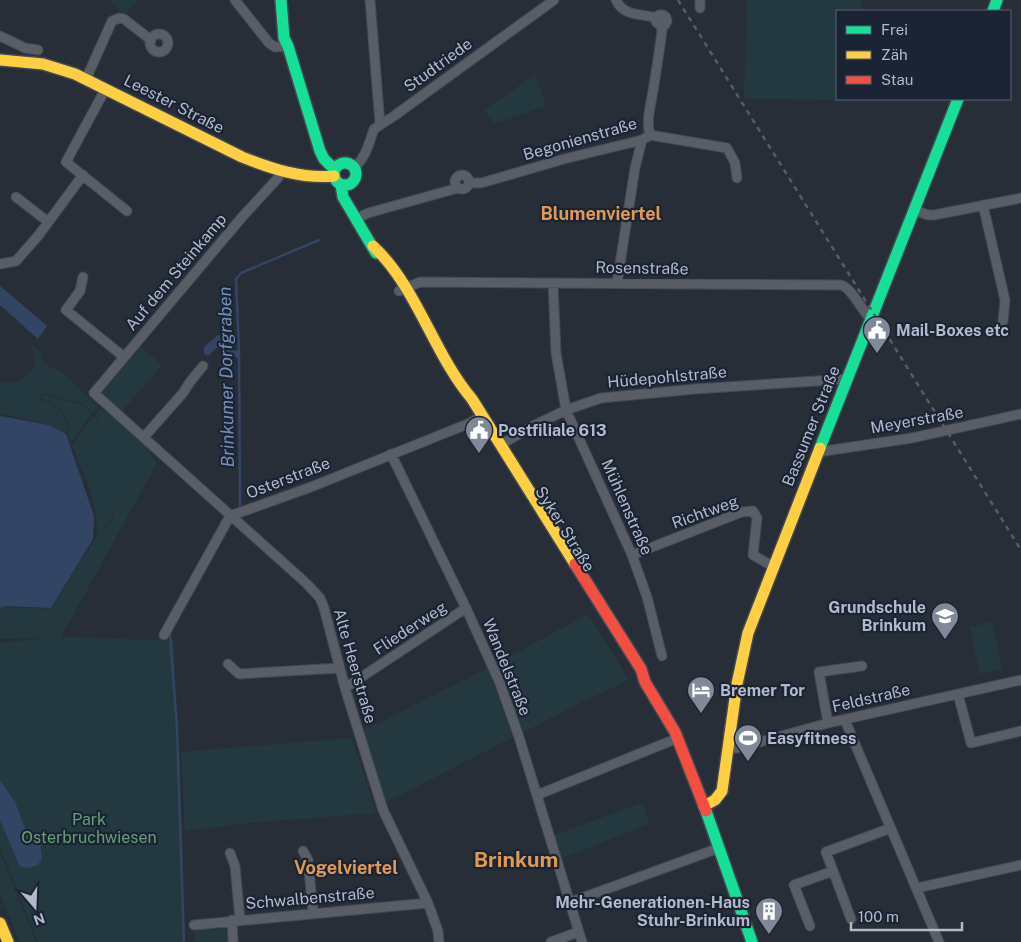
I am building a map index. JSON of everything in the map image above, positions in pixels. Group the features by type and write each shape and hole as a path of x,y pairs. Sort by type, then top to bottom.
{"main road":[{"path":"282,0 291,36 288,46 299,87 318,138 340,176 356,177 355,167"},
{"name":"Leester Straße","path":"0,60 43,64 86,79 242,157 264,166 324,178 340,176 346,162 355,167"},
{"name":"Bassumer Straße","path":"702,801 715,800 720,795 723,786 742,655 750,626 772,566 958,100"},
{"name":"Syker Straße","path":"340,176 356,218 373,246 388,259 402,289 425,321 430,334 463,390 472,399 480,417 636,675 644,682 678,738 702,801 710,816 714,835 752,942"},
{"name":"Syker Straße","path":"480,417 500,445 641,669 644,682"},
{"path":"0,922 8,942"}],"street":[{"path":"235,0 269,43 275,47 288,46"},
{"path":"355,167 367,151 374,129 380,124 370,0"},
{"name":"Studtriede","path":"380,124 394,116 554,0"},
{"path":"616,0 624,11 633,15 648,16 659,22 662,31 646,137 634,168 617,283"},
{"path":"86,79 112,21 120,18 124,19 150,40"},
{"path":"0,36 25,48 38,50"},
{"path":"106,88 66,162 127,211"},
{"name":"Begonienstraße","path":"356,218 458,188 454,180 460,174 467,176 469,183 481,183 646,137 727,148 735,163 737,178"},
{"name":"Auf dem Steinkamp","path":"94,393 243,216 278,178 281,170"},
{"path":"0,264 16,261 38,236 83,175"},
{"path":"16,197 48,221"},
{"path":"914,210 934,215 1021,198"},
{"path":"983,205 1005,300 1003,321"},
{"path":"83,277 80,291 66,310 124,357"},
{"name":"Rosenstraße","path":"402,289 420,282 841,285 849,290 870,319"},
{"name":"Mühlenstraße","path":"553,283 556,353 566,410 632,555 647,597 662,656"},
{"path":"144,437 184,393 203,366"},
{"name":"Hüdepohlstraße","path":"500,445 566,410 601,398 847,379"},
{"name":"Alte Heerstraße","path":"94,393 306,582 320,598 339,668 383,810 428,903 438,931 439,942"},
{"name":"Meyerstraße","path":"818,452 912,438 1021,414"},
{"name":"Osterstraße","path":"164,635 230,516 311,487 480,417"},
{"name":"Wandelstraße","path":"391,454 466,608 499,681 571,902 582,942"},
{"name":"Richtweg","path":"632,555 742,512 753,511 757,518 753,555 772,566"},
{"name":"Fliederweg","path":"345,688 466,608"},
{"path":"228,664 239,674 339,668"},
{"path":"828,723 819,672 862,666"},
{"name":"Feldstraße","path":"728,748 738,748 828,723 1021,680"},
{"path":"958,694 970,743 1021,731"},
{"path":"846,719 847,726 939,942"},
{"path":"537,796 678,738"},
{"path":"851,919 826,852 891,828"},
{"path":"571,902 719,848"},
{"path":"303,851 308,860 313,913"},
{"path":"230,853 235,866 236,920 233,942"},
{"path":"917,888 1021,865"},
{"path":"810,926 794,885 833,871"},
{"name":"Schwalbenstraße","path":"194,925 428,903"},
{"path":"551,942 578,932"}],"green space":[{"path":"109,0 137,0 125,14"},
{"path":"747,0 862,0 862,10 836,10 836,100 859,101 744,98"},
{"path":"535,75 546,106 494,124 484,110"},
{"path":"31,345 39,350 43,364 62,372 97,406 96,410 92,412 82,403 42,393 40,400 56,406 62,413 69,429 67,433 45,423 0,414 0,382 17,382 30,372 35,361"},
{"path":"139,345 162,365 121,412 103,396 102,390"},
{"path":"43,395 81,404 92,413 71,442 67,434 70,429 61,409 53,403 42,399"},
{"name":"Park Osterbruchwiesen","path":"100,410 105,411 149,449 151,456 157,463 61,637 174,639 183,942 38,942 0,847 0,643 48,638 0,639 0,609 6,607 51,609 94,540 111,523 116,506 125,492 115,507 109,524 97,536 96,513 93,501 72,446 91,419 95,417 96,421 100,424 95,416"},
{"path":"588,614 629,680 520,734 496,664"},
{"path":"992,622 1002,669 980,674 970,627"},
{"path":"488,668 513,737 385,803 363,731"},
{"path":"352,738 376,813 249,823 185,831 181,752"},
{"path":"642,803 649,824 560,859 552,836"},
{"path":"0,852 36,942 20,942 0,894"},
{"path":"226,927 228,942 195,942 194,930"}],"water":[{"path":"0,286 47,326 38,339 0,305"},
{"path":"218,335 232,350 239,349 239,359 218,347 208,356 204,354 204,347"},
{"path":"0,416 49,425 66,434 94,516 93,539 51,608 6,606 0,608"},
{"path":"0,780 15,802 27,833 40,843 42,858 38,865 29,868 20,867 0,820"}],"waterway":[{"name":"Brinkumer Dorfgraben","path":"240,507 239,351 236,279 241,273 319,240"},
{"name":"Brinkumer Dorfgraben","path":"170,634 177,728 184,942"}],"railway":[{"path":"678,0 1021,550"}],"traffic: fast":[{"path":"281,0 284,38 320,151 324,159 334,169"},
{"path":"993,10 997,0"},
{"path":"820,448 958,100"},
{"path":"341,163 349,163 356,170 356,174 356,178 349,185 341,185 334,178 334,170 341,163"},
{"path":"341,185 343,197 376,253"},
{"path":"706,811 752,942"}],"traffic: slow":[{"path":"0,60 43,64 75,74 242,157 265,165 287,172 310,176 334,176"},
{"path":"373,246 402,281 458,381 472,399 575,564"},
{"path":"704,806 715,800 722,791 737,684 748,633 820,448"},
{"path":"0,923 8,942"}],"traffic: jam":[{"path":"575,564 641,669 645,682 675,732 706,811"}],"place":[{"name":"Mail-Boxes etc","path":"877,354"},
{"name":"Postfiliale 613","path":"479,454"},
{"name":"Grundschule Brinkum","path":"945,640"},
{"name":"Bremer Tor","path":"701,714"},
{"name":"Easyfitness","path":"748,762"},
{"name":"Mehr-Generationen-Haus Stuhr-Brinkum","path":"769,935"}],"district":[{"name":"Blumenviertel","path":"601,213"},
{"name":"Brinkum","path":"516,859"},
{"name":"Vogelviertel","path":"346,867"}]}
